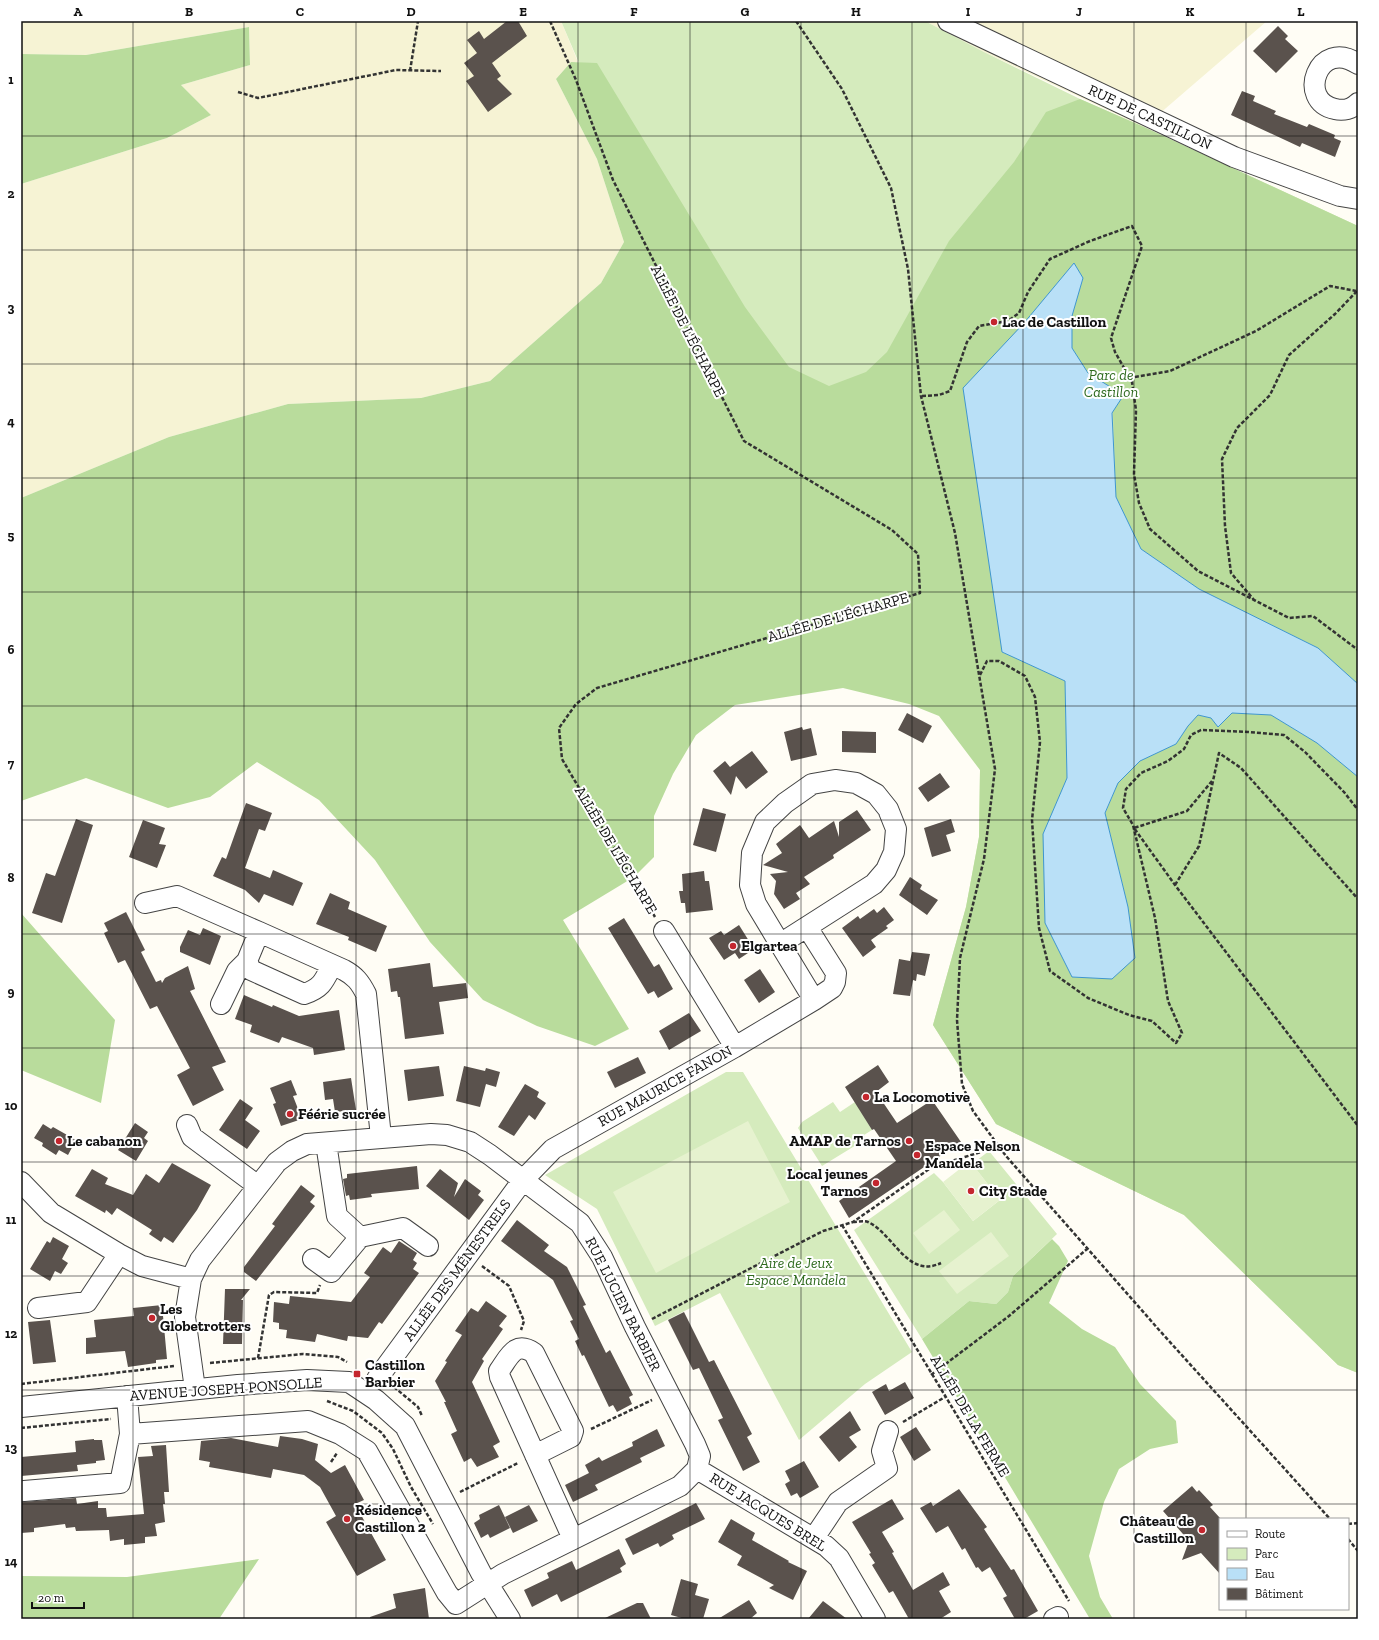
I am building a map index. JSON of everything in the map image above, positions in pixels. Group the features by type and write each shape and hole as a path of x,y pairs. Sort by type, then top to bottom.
{"street":[{"name":"RUE DE CASTILLON","path":"948,21 1234,157 1340,196 1358,199"},
{"path":"1358,64 1343,57 1327,60 1316,73 1314,81 1314,89 1323,104 1340,110 1349,109 1358,103"},
{"path":"780,944 874,884 886,870 894,852 896,829 888,809 876,794 856,783 835,780 812,784 785,803 765,822 752,853 750,885 756,904 780,944 814,1000"},
{"path":"145,903 177,896 355,976 366,994 381,1137"},
{"name":"RUE MAURICE FANON","path":"523,1180 553,1149 736,1048 832,988 835,982 836,973 807,927"},
{"name":"ALLÉE DE L'ÉCHARPE","path":"664,931 736,1048"},
{"path":"221,1004 238,971 247,962 259,932"},
{"path":"247,962 251,970 304,994 315,990 324,982 332,965"},
{"path":"187,1125 192,1137 258,1186"},
{"name":"RUE LUCIEN BARBIER","path":"195,1389 185,1317 191,1279 200,1260 277,1162 292,1151 308,1144 381,1137 431,1134 447,1135 470,1142 490,1155 580,1223 602,1257 635,1327 695,1444 700,1456 697,1469"},
{"path":"326,1142 337,1216 360,1237"},
{"name":"ALLÉE DES MÉNESTRELS","path":"377,1379 523,1180"},
{"path":"21,1182 51,1213 119,1254 142,1266 191,1279"},
{"path":"319,1263 331,1272 360,1237 403,1228 428,1246"},
{"path":"38,1308 87,1302 119,1254"},
{"path":"535,1455 571,1437 573,1432 534,1353 524,1348 520,1348 514,1351 499,1371 500,1377 535,1455 573,1539"},
{"name":"AVENUE JOSEPH PONSOLLE","path":"21,1407 195,1389 307,1380 349,1382 376,1400 405,1426 481,1573 510,1619"},
{"path":"24,1491 120,1483 130,1426 127,1396"},
{"path":"130,1426 308,1420 340,1434 367,1451 456,1611 488,1584 503,1574 680,1486 697,1469"},
{"path":"814,1538 838,1502 887,1468 882,1451 888,1432"},
{"name":"RUE JACQUES BREL","path":"697,1469 814,1538 839,1558 875,1619"}],"path":[{"path":"410,71 418,21"},
{"name":"ALLÉE DE L'ÉCHARPE","path":"550,21 576,80 613,180 744,441 892,530 918,554 920,593 597,688 576,704 559,728 562,759 664,931"},
{"path":"796,21 842,89 891,188 908,269 921,396 955,533 995,769 984,859 960,958 957,1020 962,1084 973,1111 1006,1156 1160,1331 1329,1518"},
{"path":"238,92 258,98 396,70 441,71"},
{"path":"921,396 939,395 950,391 967,342 979,326 1008,321 1020,313 1028,292 1050,259 1090,241 1132,226 1142,246 1111,338 1114,352 1132,382 1136,410 1134,474 1139,503 1150,529 1198,571 1289,618 1313,616 1358,650"},
{"path":"1129,378 1170,371 1256,331 1330,286 1357,291"},
{"path":"1257,602 1231,573 1225,526 1222,459 1237,428 1270,396 1289,355 1335,314 1357,291"},
{"path":"980,676 987,661 999,661 1025,676 1035,697 1040,742 1033,828 1039,928 1050,971 1088,998 1129,1015 1152,1021 1176,1042 1182,1033 1168,1001 1155,918 1134,828"},
{"path":"1358,810 1344,792 1306,752 1284,735 1201,730 1191,735 1184,749 1168,761 1141,773 1126,789 1123,808 1134,828 1175,885 1358,1126"},
{"path":"1175,885 1199,846 1219,753 1241,768 1358,899"},
{"path":"1134,828 1187,811 1212,781"},
{"path":"853,1222 932,1167 981,1152 995,1141"},
{"path":"635,1327 823,1230 853,1222 867,1221 878,1229 911,1262 923,1266 934,1266 941,1263"},
{"name":"ALLÉE DE LA FERME","path":"842,1225 944,1396 1061,1614"},
{"path":"931,1375 1009,1316 1088,1248"},
{"path":"258,1358 269,1295 274,1292 317,1293 319,1263"},
{"path":"479,1265 509,1286 524,1321 514,1351"},
{"path":"571,1437 668,1392"},
{"path":"888,1432 944,1396"},
{"path":"323,1400 353,1411 382,1433 394,1449 411,1487 434,1527"},
{"path":"21,1428 130,1426"},
{"path":"459,1493 535,1455"},
{"path":"1349,1540 1358,1551"}],"shaded area":[{"path":"21,21 561,21 578,62 571,62 556,79 597,159 624,242 601,283 490,381 421,398 288,404 169,437 21,498 21,184 167,138 211,115 181,85 250,65 249,27 86,55 21,54"},
{"path":"925,21 1267,21 1144,127 984,52"}],"green space":[{"name":"Parc de Castillon","path":"561,21 925,21 1080,99 1358,226 1358,1373 1338,1365 1184,1215 996,1124 933,1025 966,907 979,837 980,770 966,672 614,145"},
{"path":"249,27 250,65 181,85 211,115 167,138 21,184 21,54 86,55"},
{"path":"571,62 597,63 745,307 789,367 829,386 866,372 887,352 949,241 1014,162 1046,112 1080,99 1358,226 1358,684 1318,648 1199,589 1141,549 1116,497 1112,388 1088,373 1072,348 1072,316 1083,278 1074,263 1024,323 1002,652 1065,681 1067,778 1043,834 1135,958 1128,907 1105,814 1118,783 1140,761 1176,744 1188,726 1198,715 1211,718 1232,713 1271,715 1317,743 1358,777 1358,1373 1338,1365 1184,1215 996,1124 933,1025 966,907 979,837 980,770 939,716 909,704 843,688 735,705 696,735 673,774 654,816 654,857 634,877 563,920 629,1029 595,1046 537,1026 483,1000 430,942 375,860 319,800 257,762 210,797 168,808 86,778 21,801 21,498 169,437 288,404 421,398 490,381 601,283 624,242 597,159 556,79"},
{"path":"21,913 115,1020 101,1103 21,1070"},
{"name":"Aire de Jeux Espace Mandela","path":"726,1072 743,1072 912,1352 865,1384 799,1440 720,1293 655,1326 597,1209 545,1175"},
{"path":"833,1102 840,1112 855,1102 872,1130 864,1135 866,1139 822,1166 798,1128 802,1122"},
{"path":"748,1121 790,1202 656,1273 613,1192"},
{"path":"989,1151 1057,1234 1013,1276 1008,1292 996,1304 969,1301 922,1339 854,1230 934,1173 943,1182 973,1221 1000,1200 972,1164"},
{"name":"City Stade","path":"970,1161 1000,1200 973,1221 943,1182"},
{"path":"944,1210 960,1230 929,1254 913,1233"},
{"path":"991,1232 1009,1256 957,1294 939,1271"},
{"path":"1052,1239 1059,1246 1068,1261 1049,1303 1082,1329 1115,1347 1140,1384 1176,1421 1178,1443 1150,1449 1119,1469 1104,1502 1089,1556 1100,1597 1113,1619 1090,1619 922,1339 969,1301 996,1304 1008,1292 1013,1276"},
{"path":"259,1559 219,1619 21,1619 21,1576 127,1577"}],"water":[{"name":"Lac de Castillon","path":"1074,263 1083,278 1072,316 1072,348 1088,373 1112,388 1120,385 1125,393 1112,413 1116,497 1141,549 1199,589 1318,648 1358,684 1358,777 1317,743 1271,715 1232,713 1218,727 1211,718 1198,715 1188,726 1176,744 1140,761 1118,783 1105,813 1128,907 1135,958 1112,979 1072,977 1045,923 1043,834 1067,778 1065,681 1002,652 963,388 1024,323"}],"building":[{"path":"507,21 518,21 527,36 492,63 501,76 497,79 512,94 488,112 466,81 474,76 464,63 477,53 467,40 479,31 484,39"},
{"path":"1278,26 1288,36 1285,39 1298,51 1276,73 1253,51"},
{"path":"1242,91 1255,96 1253,101 1276,111 1274,114 1307,127 1309,124 1335,135 1334,138 1341,141 1335,157 1302,143 1300,147 1231,115"},
{"path":"907,713 932,726 923,743 898,730"},
{"path":"802,727 803,730 811,728 817,755 791,761 784,732"},
{"path":"842,731 876,732 876,753 842,752"},
{"path":"752,751 768,772 746,789 736,776 731,795 713,771 725,761 730,767"},
{"path":"940,773 950,787 928,802 918,788"},
{"path":"246,803 272,813 265,831 259,829 245,868 270,878 273,870 303,883 293,906 264,894 259,903 245,890 213,876 222,857 226,859"},
{"path":"703,808 726,814 716,852 693,845"},
{"path":"857,810 871,830 833,855 834,858 804,877 810,884 796,893 800,899 784,909 774,894 776,881 770,874 788,872 763,865 782,853 776,844 800,825 809,838 834,821 839,837 839,822"},
{"path":"76,819 93,825 62,923 32,913 46,873 55,876"},
{"path":"951,819 955,832 946,835 951,851 932,857 924,828"},
{"path":"143,820 165,828 159,844 166,845 157,868 129,857"},
{"path":"704,871 705,881 709,881 713,910 686,913 685,903 681,903 679,891 683,891 682,874"},
{"path":"910,877 922,885 920,889 938,900 927,915 899,895"},
{"path":"330,893 350,902 348,909 387,926 376,952 348,940 349,937 316,924"},
{"path":"884,907 894,920 886,926 888,928 871,940 876,947 863,957 842,928 858,916 860,919 874,909 877,913"},
{"path":"126,912 145,950 141,952 156,982 161,980 162,983 165,978 188,966 195,989 190,991 226,1062 212,1067 224,1090 193,1106 177,1075 190,1068 157,1006 150,1009 125,960 118,963 104,933 108,931 104,923"},
{"path":"624,918 654,967 659,964 673,989 658,998 654,991 648,994 608,928"},
{"name":"Elgartea","path":"739,925 754,949 739,959 735,953 724,960 709,938 721,931 724,935"},
{"path":"203,928 221,936 210,965 180,952 180,947 188,930 200,935"},
{"path":"912,952 930,954 925,976 917,974 916,981 913,980 910,996 893,994 899,959 910,961"},
{"path":"430,963 433,987 466,983 468,998 439,1002 444,1034 405,1039 400,997 398,997 397,991 391,992 388,969"},
{"path":"760,969 775,992 759,1003 744,980"},
{"path":"244,995 272,1007 273,1005 299,1016 339,1010 345,1050 314,1055 313,1048 282,1037 279,1043 250,1032 252,1025 235,1019"},
{"path":"689,1013 701,1031 669,1050 659,1031"},
{"path":"638,1057 646,1073 615,1088 607,1072"},
{"name":"Espace Nelson Mandela","path":"878,1065 889,1082 876,1092 897,1123 932,1100 961,1142 849,1218 839,1201 896,1161 874,1129 872,1130 845,1087"},
{"path":"439,1066 444,1096 408,1101 404,1070"},
{"path":"464,1066 485,1071 486,1068 500,1072 496,1087 486,1084 480,1107 456,1101"},
{"path":"351,1078 356,1110 335,1112 333,1099 325,1100 323,1082"},
{"path":"291,1080 297,1095 293,1096 302,1119 281,1126 273,1104 276,1103 270,1088"},
{"path":"525,1084 539,1092 537,1097 546,1103 535,1120 529,1115 514,1136 498,1127"},
{"path":"240,1099 253,1108 245,1120 260,1131 247,1149 219,1130"},
{"path":"135,1123 148,1132 144,1138 148,1141 136,1161 118,1150"},
{"name":"Le cabanon","path":"43,1124 51,1129 53,1127 76,1140 68,1155 59,1150 56,1155 42,1146 43,1143 34,1138"},
{"path":"172,1163 211,1185 197,1210 173,1243 164,1237 161,1242 149,1234 152,1230 117,1208 112,1215 106,1210 105,1213 75,1196 92,1169 108,1178 105,1184 133,1195 146,1174 159,1183"},
{"path":"417,1166 419,1189 371,1194 372,1197 350,1200 349,1195 346,1196 343,1179 347,1178 347,1174"},
{"path":"440,1169 458,1183 454,1197 465,1179 481,1191 478,1195 484,1200 469,1220 426,1186"},
{"path":"301,1185 315,1196 310,1202 315,1206 256,1281 244,1272 244,1267 275,1226 272,1224"},
{"path":"517,1220 549,1245 544,1251 567,1267 586,1305 583,1306 606,1353 610,1350 633,1395 629,1397 632,1404 617,1412 613,1405 609,1407 584,1355 582,1356 575,1341 579,1339 570,1321 573,1320 553,1280 501,1241"},
{"path":"53,1237 69,1246 62,1259 68,1263 61,1274 55,1271 50,1281 30,1269 47,1241 50,1243"},
{"path":"399,1241 417,1253 413,1260 417,1263 413,1269 419,1273 382,1324 379,1322 368,1338 348,1336 347,1341 317,1334 315,1342 286,1338 287,1330 279,1329 279,1323 273,1322 274,1302 289,1304 290,1296 351,1302 370,1277 364,1273 383,1247 391,1253"},
{"path":"225,1289 250,1289 241,1300 243,1300 242,1344 223,1344"},
{"path":"486,1301 507,1316 499,1326 503,1329 482,1359 484,1361 472,1382 500,1442 493,1446 499,1457 477,1467 471,1458 464,1462 451,1434 457,1431 444,1402 446,1402 435,1381 447,1362 445,1361 462,1335 455,1331 471,1308 478,1312"},
{"path":"162,1305 167,1359 156,1360 156,1363 128,1367 125,1351 86,1354 86,1338 96,1337 94,1320 134,1316 133,1308"},
{"path":"684,1312 709,1362 714,1360 752,1434 747,1437 760,1462 743,1471 718,1420 723,1418 699,1368 693,1370 668,1320"},
{"path":"50,1320 56,1362 33,1364 28,1322"},
{"path":"905,1382 914,1398 885,1415 872,1392 886,1384 889,1391"},
{"path":"850,1411 861,1430 849,1437 857,1447 839,1462 819,1437"},
{"path":"916,1427 931,1450 914,1461 900,1437"},
{"path":"657,1429 665,1446 640,1458 642,1462 595,1485 598,1490 573,1502 565,1485 589,1473 585,1465 599,1457 602,1461 633,1446 632,1442"},
{"path":"280,1436 302,1439 318,1444 315,1460 331,1473 345,1465 364,1500 355,1504 386,1560 357,1576 326,1522 336,1516 320,1487 304,1475 273,1469 271,1478 209,1467 210,1462 199,1460 201,1441 231,1438 278,1447"},
{"path":"94,1439 102,1440 105,1460 96,1461 96,1463 77,1465 78,1471 21,1476 21,1457 76,1452 75,1441"},
{"path":"166,1445 169,1492 164,1492 165,1504 163,1504 165,1522 155,1524 157,1536 145,1537 145,1543 124,1545 124,1539 110,1541 109,1530 76,1531 75,1527 66,1528 65,1524 34,1528 34,1532 21,1533 21,1502 76,1498 77,1504 98,1501 98,1508 106,1508 107,1517 144,1514 138,1457 153,1456 151,1446"},
{"path":"804,1461 819,1487 800,1498 797,1493 791,1496 785,1484 790,1481 785,1471"},
{"name":"Château de Castillon","path":"1192,1486 1197,1492 1199,1490 1213,1505 1210,1507 1220,1518 1219,1573 1201,1553 1182,1560 1189,1541 1163,1511"},
{"path":"959,1489 987,1527 984,1529 1011,1570 1014,1569 1038,1611 1024,1619 1015,1619 1003,1598 1007,1596 990,1567 982,1572 978,1567 976,1568 965,1548 962,1550 948,1526 936,1533 920,1508 931,1502 933,1506"},
{"path":"892,1499 904,1519 882,1532 913,1590 943,1572 950,1585 939,1591 951,1612 940,1619 909,1619 893,1591 889,1593 872,1565 875,1563 869,1554 871,1553 852,1522"},
{"path":"696,1503 705,1519 672,1535 674,1539 660,1547 658,1543 633,1555 625,1539"},
{"path":"499,1505 510,1528 490,1538 488,1534 481,1538 474,1523 480,1519 479,1515"},
{"path":"529,1505 538,1521 513,1533 505,1517"},
{"path":"731,1519 755,1533 752,1540 789,1561 788,1562 807,1571 793,1600 769,1588 774,1585 737,1565 742,1556 718,1542"},
{"path":"619,1549 626,1564 620,1568 622,1572 561,1602 557,1594 532,1607 524,1590 549,1578 547,1573 572,1561 576,1570"},
{"path":"681,1579 698,1584 695,1595 709,1599 703,1619 685,1619 671,1615"},
{"path":"425,1588 429,1619 370,1619 370,1617 396,1608 393,1594"},
{"path":"749,1600 757,1613 750,1619 718,1619"},
{"path":"823,1601 847,1619 808,1619"},
{"path":"637,1603 643,1603 651,1619 603,1619"}],"place":[{"name":"Lac de Castillon","path":"994,322"},
{"name":"Elgartea","path":"733,946"},
{"name":"La Locomotive","path":"866,1097"},
{"name":"Féérie sucrée","path":"290,1114"},
{"name":"Le cabanon","path":"59,1141"},
{"name":"AMAP de Tarnos","path":"909,1141"},
{"name":"Espace Nelson Mandela","path":"917,1155"},
{"name":"Local jeunes Tarnos","path":"876,1183"},
{"name":"City Stade","path":"971,1191"},
{"name":"Les Globetrotters","path":"152,1318"},
{"name":"Castillon Barbier","path":"357,1374"},
{"name":"Résidence Castillon 2","path":"347,1519"},
{"name":"Château de Castillon","path":"1202,1530"}]}
